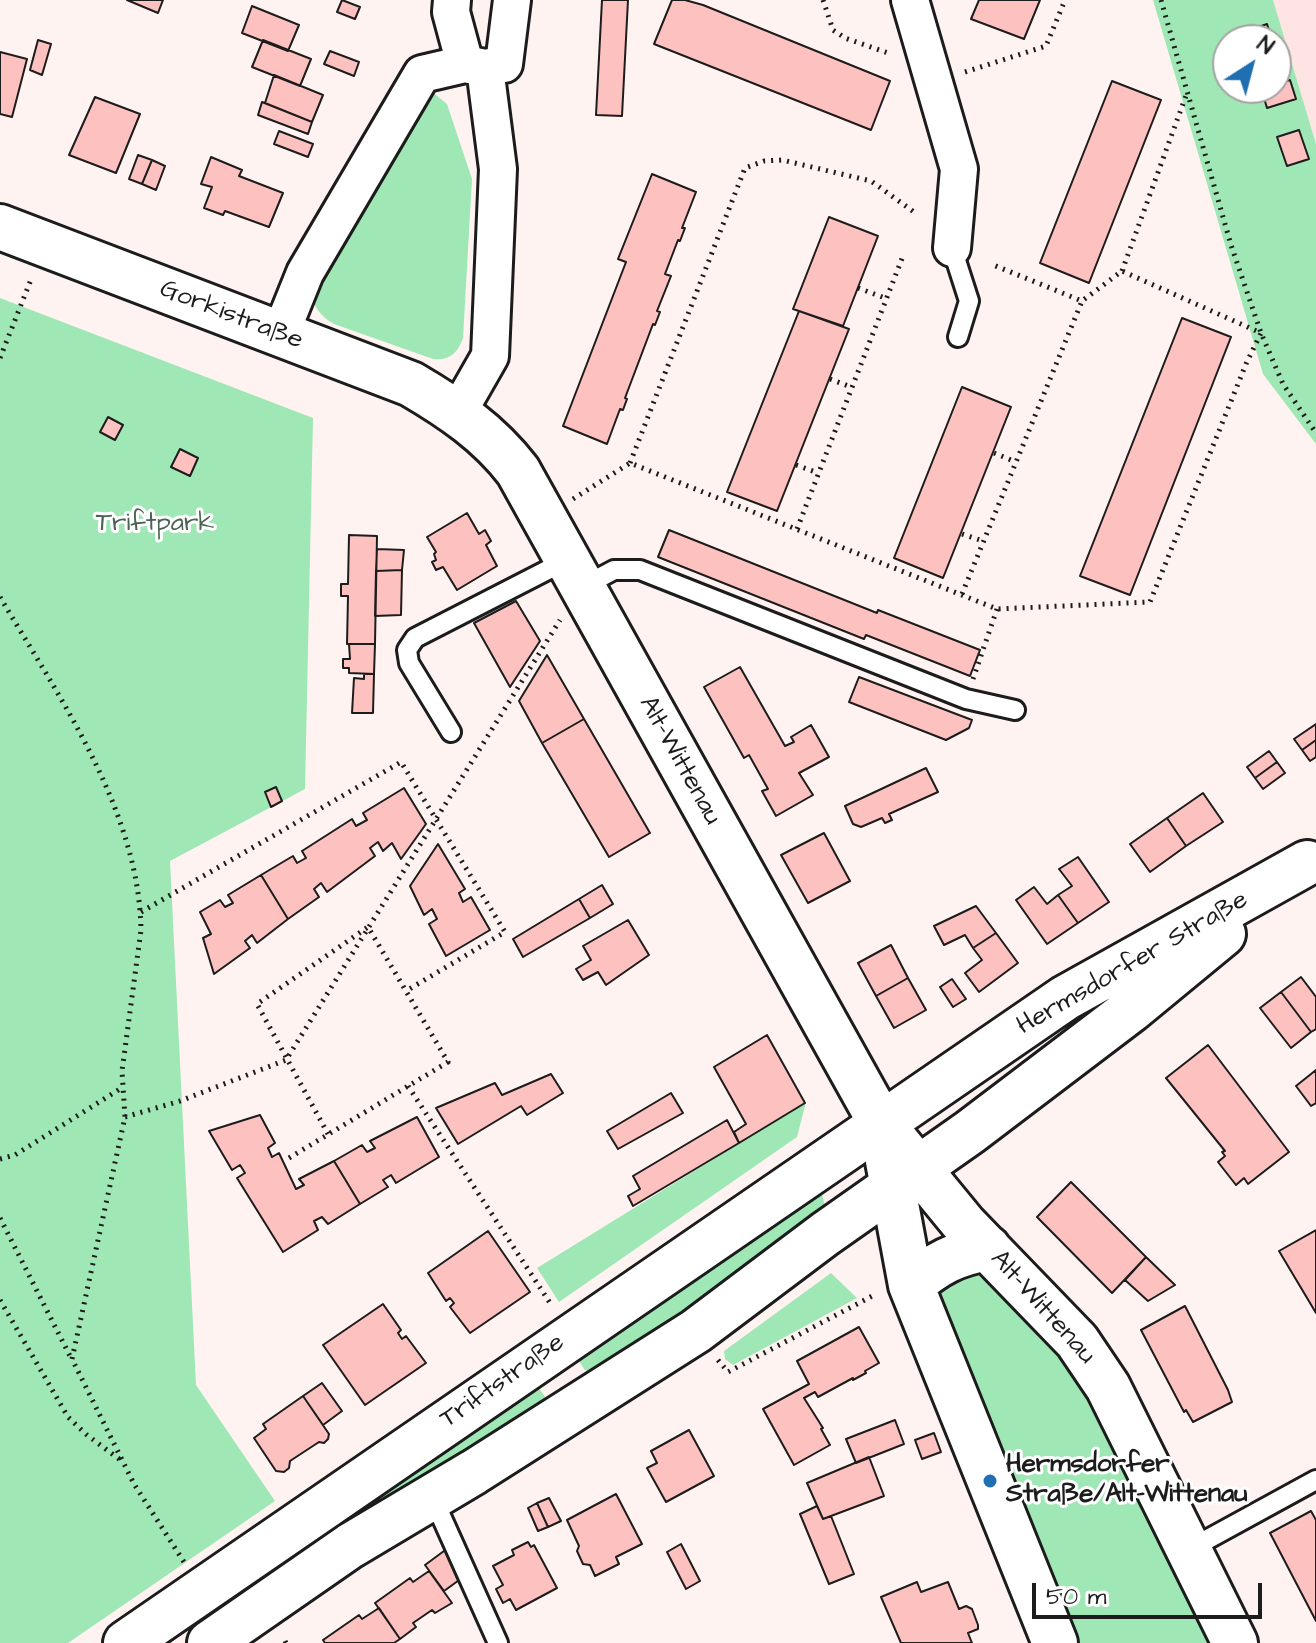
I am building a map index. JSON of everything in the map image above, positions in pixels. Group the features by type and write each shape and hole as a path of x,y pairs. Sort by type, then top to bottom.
{"main road":[{"name":"Gorkistraße","path":"0,227 411,384 458,412"},
{"name":"Alt-Wittenau","path":"458,412 494,442 518,471 569,589 881,1123 906,1178 964,1224 1077,1341 1108,1387 1235,1643"},
{"name":"Hermsdorfer Straße","path":"881,1123 1065,998 1312,860"},
{"name":"Hermsdorfer Straße","path":"906,1178 1132,1009 1312,860"},
{"name":"Triftstraße","path":"126,1643 881,1123"},
{"name":"Alt-Wittenau","path":"906,1178 894,1289 1055,1643"},
{"path":"210,1643 350,1546 696,1331 825,1234 906,1178"},
{"path":"894,1289 958,1254 988,1248"},
{"path":"544,1354 578,1407"},
{"path":"324,1506 350,1546"}],"street":[{"path":"452,0 451,12 475,66 498,169 490,356 458,412"},
{"path":"280,335 305,273 422,74 504,64 512,0"},
{"path":"910,0 959,169 952,248"}],"lane":[{"path":"952,248 969,301 958,337"},
{"path":"451,732 409,663 407,650 415,638 569,589 614,570 640,570 966,699 1015,710"},
{"path":"1188,1550 1316,1480"},
{"path":"432,1496 498,1643"}],"path":[{"path":"823,0 833,30 845,38 904,59"},
{"path":"954,75 1046,46 1065,0"},
{"path":"1161,0 1231,245 1261,333 1283,384 1316,433"},
{"path":"962,594 1082,301 1122,271 1187,92"},
{"path":"572,499 630,463 745,168 764,161 782,160 871,181 914,212"},
{"path":"0,355 43,243"},
{"path":"797,529 903,256"},
{"path":"991,264 1082,301"},
{"path":"1122,271 1261,333"},
{"path":"858,288 885,298"},
{"path":"630,463 997,609 1150,602 1261,333"},
{"path":"830,379 851,387"},
{"path":"994,453 1016,462"},
{"path":"796,465 818,473"},
{"path":"962,534 983,541"},
{"path":"125,1117 180,1101 286,1060 436,817 569,589"},
{"path":"0,597 85,741 129,847 141,912 122,1071 125,1117 72,1359"},
{"path":"966,699 997,609"},
{"path":"141,912 401,762 505,932 406,991"},
{"path":"289,1158 448,1062 368,927"},
{"path":"328,1134 257,1004 368,927"},
{"path":"408,1086 557,1313"},
{"path":"0,1159 15,1155 123,1087"},
{"path":"0,1218 134,1484 185,1563"},
{"path":"713,1353 728,1372 894,1289"},
{"path":"0,1300 68,1417 124,1462"}],"shaded area":[{"path":"1273,0 1316,0 1316,144 1292,64 1292,24 1280,24"}],"green space":[{"path":"1153,0 1273,0 1280,24 1212,24 1212,104 1292,104 1292,64 1316,144 1316,444 1263,374"},
{"path":"427,93 435,94 447,104 472,179 463,338 452,355 444,359 433,359 334,324 318,311 310,292"},
{"name":"Triftpark","path":"0,298 313,418 305,789 170,861 196,1385 275,1501 68,1643 0,1643"},
{"path":"806,1102 797,1137 559,1302 537,1268"},
{"path":"819,1181 825,1207 691,1307 591,1371 585,1370 575,1355"},
{"path":"972,1272 982,1276 1025,1319 1089,1392 1221,1643 1073,1643 935,1306 939,1285"},
{"path":"831,1273 857,1298 733,1365 725,1359 724,1351"},
{"path":"534,1381 545,1397 543,1403 386,1504 379,1494"}],"building":[{"path":"127,0 163,0 158,13"},
{"path":"342,0 360,7 355,19 337,12"},
{"path":"602,0 628,0 622,116 596,115"},
{"path":"672,0 703,5 890,81 871,130 654,44"},
{"path":"979,0 1040,0 1024,39 971,19"},
{"path":"252,6 299,25 288,51 242,33"},
{"path":"38,40 51,44 42,75 30,70"},
{"path":"263,40 311,59 300,86 252,67"},
{"path":"330,51 359,62 354,76 324,64"},
{"path":"0,52 27,59 12,117 0,114"},
{"path":"274,75 323,95 312,122 265,103"},
{"path":"1112,81 1161,100 1089,283 1040,263"},
{"path":"95,97 140,114 116,173 69,155"},
{"path":"262,102 312,122 308,134 258,115"},
{"path":"1299,130 1309,159 1287,166 1277,137"},
{"path":"279,131 313,144 308,157 274,144"},
{"path":"138,155 152,160 142,184 129,179"},
{"path":"211,157 242,170 239,176 283,193 269,227 225,211 223,215 204,208 212,187 201,184"},
{"path":"152,160 165,166 156,190 142,184"},
{"path":"652,174 696,192 682,228 685,228 665,274 671,276 657,311 660,312 607,444 563,426 626,262 618,259"},
{"path":"829,217 878,236 843,326 793,309"},
{"path":"799,311 849,329 777,511 727,492"},
{"path":"1182,318 1231,337 1130,595 1080,576"},
{"path":"962,387 1011,407 943,578 894,558"},
{"path":"108,417 123,425 115,440 100,432"},
{"path":"180,449 198,458 190,476 171,467"},
{"path":"467,513 479,534 485,530 491,541 486,545 497,566 457,590 443,567 436,570 432,562 436,560 436,552 427,537"},
{"path":"669,530 877,613 878,610 980,650 970,676 866,635 864,639 658,557"},
{"path":"349,535 377,536 375,644 347,644 348,596 341,596 341,584 348,584"},
{"path":"377,549 404,550 402,570 376,571"},
{"path":"402,570 401,615 375,616 376,571"},
{"path":"516,601 540,641 510,687 474,623"},
{"path":"349,644 375,644 374,674 349,673 349,668 343,668 343,659 350,659"},
{"path":"547,655 584,719 542,743 519,701"},
{"path":"740,667 785,746 794,742 791,737 811,725 829,757 799,773 813,795 776,816 762,791 768,789 749,755 744,758 704,687"},
{"path":"364,674 374,674 373,713 352,713 354,678 364,679"},
{"path":"859,677 972,720 969,728 946,740 849,702"},
{"path":"584,719 650,833 609,857 542,743"},
{"path":"1316,724 1316,740 1302,750 1294,739"},
{"path":"1316,740 1316,757 1310,761 1302,750"},
{"path":"1269,751 1277,762 1255,778 1247,767"},
{"path":"1277,762 1285,773 1263,789 1255,778"},
{"path":"926,768 938,792 889,814 892,820 885,823 882,818 861,827 853,824 845,806"},
{"path":"276,787 282,801 271,807 265,792"},
{"path":"404,788 426,824 401,859 392,843 383,851 378,842 370,848 375,856 327,892 321,883 314,889 319,897 288,919 261,875 293,856 297,863 306,858 302,851 352,819 356,826 367,820 363,813"},
{"path":"1203,793 1223,822 1186,846 1167,818"},
{"path":"1167,818 1186,846 1150,872 1130,844"},
{"path":"824,833 850,881 808,903 781,855"},
{"path":"438,844 465,889 459,893 463,902 471,897 490,930 446,956 429,924 437,919 432,909 424,915 410,886"},
{"path":"1078,857 1109,902 1078,923 1058,895 1072,886 1059,869"},
{"path":"261,875 288,919 257,943 252,935 245,941 250,948 214,974 203,938 211,934 200,912 220,900 225,907 233,903 228,895"},
{"path":"602,885 613,904 590,918 579,899"},
{"path":"1034,887 1047,904 1058,895 1078,923 1047,944 1016,900"},
{"path":"579,899 590,918 523,957 513,939"},
{"path":"976,906 996,933 973,948 965,935 944,945 934,926"},
{"path":"628,920 649,955 606,985 598,972 583,980 576,969 591,960 583,946"},
{"path":"996,933 1018,963 979,992 965,973 982,960 973,948"},
{"path":"891,945 908,978 876,996 858,963"},
{"path":"1301,977 1316,997 1316,1029 1311,1032 1281,992"},
{"path":"908,978 926,1010 894,1028 876,996"},
{"path":"952,979 966,999 953,1007 940,987"},
{"path":"1281,992 1311,1032 1291,1048 1260,1008"},
{"path":"767,1035 805,1103 739,1143 734,1132 746,1124 714,1067"},
{"path":"1208,1045 1289,1152 1248,1184 1244,1178 1236,1185 1218,1162 1225,1156 1222,1152 1225,1151 1166,1078"},
{"path":"1316,1070 1316,1103 1311,1106 1296,1086"},
{"path":"551,1074 563,1093 527,1115 521,1106 458,1144 436,1108 495,1083 502,1095"},
{"path":"671,1093 683,1113 618,1149 607,1131"},
{"path":"260,1115 275,1143 268,1148 272,1157 279,1153 296,1189 304,1185 299,1179 334,1161 360,1204 328,1224 322,1217 314,1221 318,1230 283,1252 237,1178 245,1173 240,1165 232,1170 209,1131"},
{"path":"417,1117 439,1157 396,1183 391,1175 383,1180 388,1187 360,1204 334,1161 362,1145 367,1152 375,1148 370,1141"},
{"path":"727,1120 739,1143 633,1206 628,1196 640,1189 633,1176"},
{"path":"1071,1182 1146,1257 1112,1293 1037,1217"},
{"path":"1316,1230 1316,1313 1279,1251"},
{"path":"488,1231 530,1292 470,1333 450,1307 454,1303 450,1298 446,1301 428,1273"},
{"path":"1146,1257 1175,1285 1148,1301 1125,1280"},
{"path":"383,1304 401,1330 398,1333 402,1339 406,1336 426,1363 365,1405 323,1345"},
{"path":"1185,1306 1232,1402 1193,1422 1186,1410 1184,1412 1141,1330"},
{"path":"859,1327 879,1363 866,1373 818,1397 815,1392 804,1398 830,1445 794,1465 763,1409 809,1384 797,1361"},
{"path":"322,1383 342,1411 323,1425 303,1396"},
{"path":"303,1396 329,1434 328,1439 290,1461 289,1468 284,1472 276,1471 254,1438 266,1429 263,1424"},
{"path":"895,1420 904,1444 856,1463 846,1439"},
{"path":"689,1430 714,1476 666,1502 647,1468 657,1463 651,1451"},
{"path":"934,1433 941,1452 922,1459 915,1440"},
{"path":"869,1457 884,1496 823,1519 807,1483"},
{"path":"616,1494 642,1544 616,1557 619,1564 595,1576 590,1565 583,1564 567,1520"},
{"path":"549,1498 561,1521 548,1527 537,1503"},
{"path":"537,1503 548,1527 538,1531 528,1508"},
{"path":"817,1506 823,1519 831,1516 854,1574 829,1584 800,1514"},
{"path":"1311,1511 1316,1520 1316,1621 1270,1533"},
{"path":"528,1542 531,1547 534,1545 557,1588 516,1610 510,1599 503,1603 496,1589 503,1585 493,1566 514,1555 512,1550"},
{"path":"681,1544 700,1581 686,1589 667,1552"},
{"path":"448,1548 462,1578 444,1591 425,1565"},
{"path":"429,1571 452,1603 435,1613 432,1610 413,1623 416,1627 400,1639 375,1603 410,1578 413,1582"},
{"path":"917,1582 921,1592 948,1582 959,1609 966,1606 972,1609 978,1629 968,1633 972,1643 901,1643 881,1597"},
{"path":"379,1608 400,1639 394,1643 325,1643 323,1640 359,1615 362,1619"}],"place":[{"name":"Hermsdorfer Straße/Alt-Wittenau","path":"990,1481"}]}
